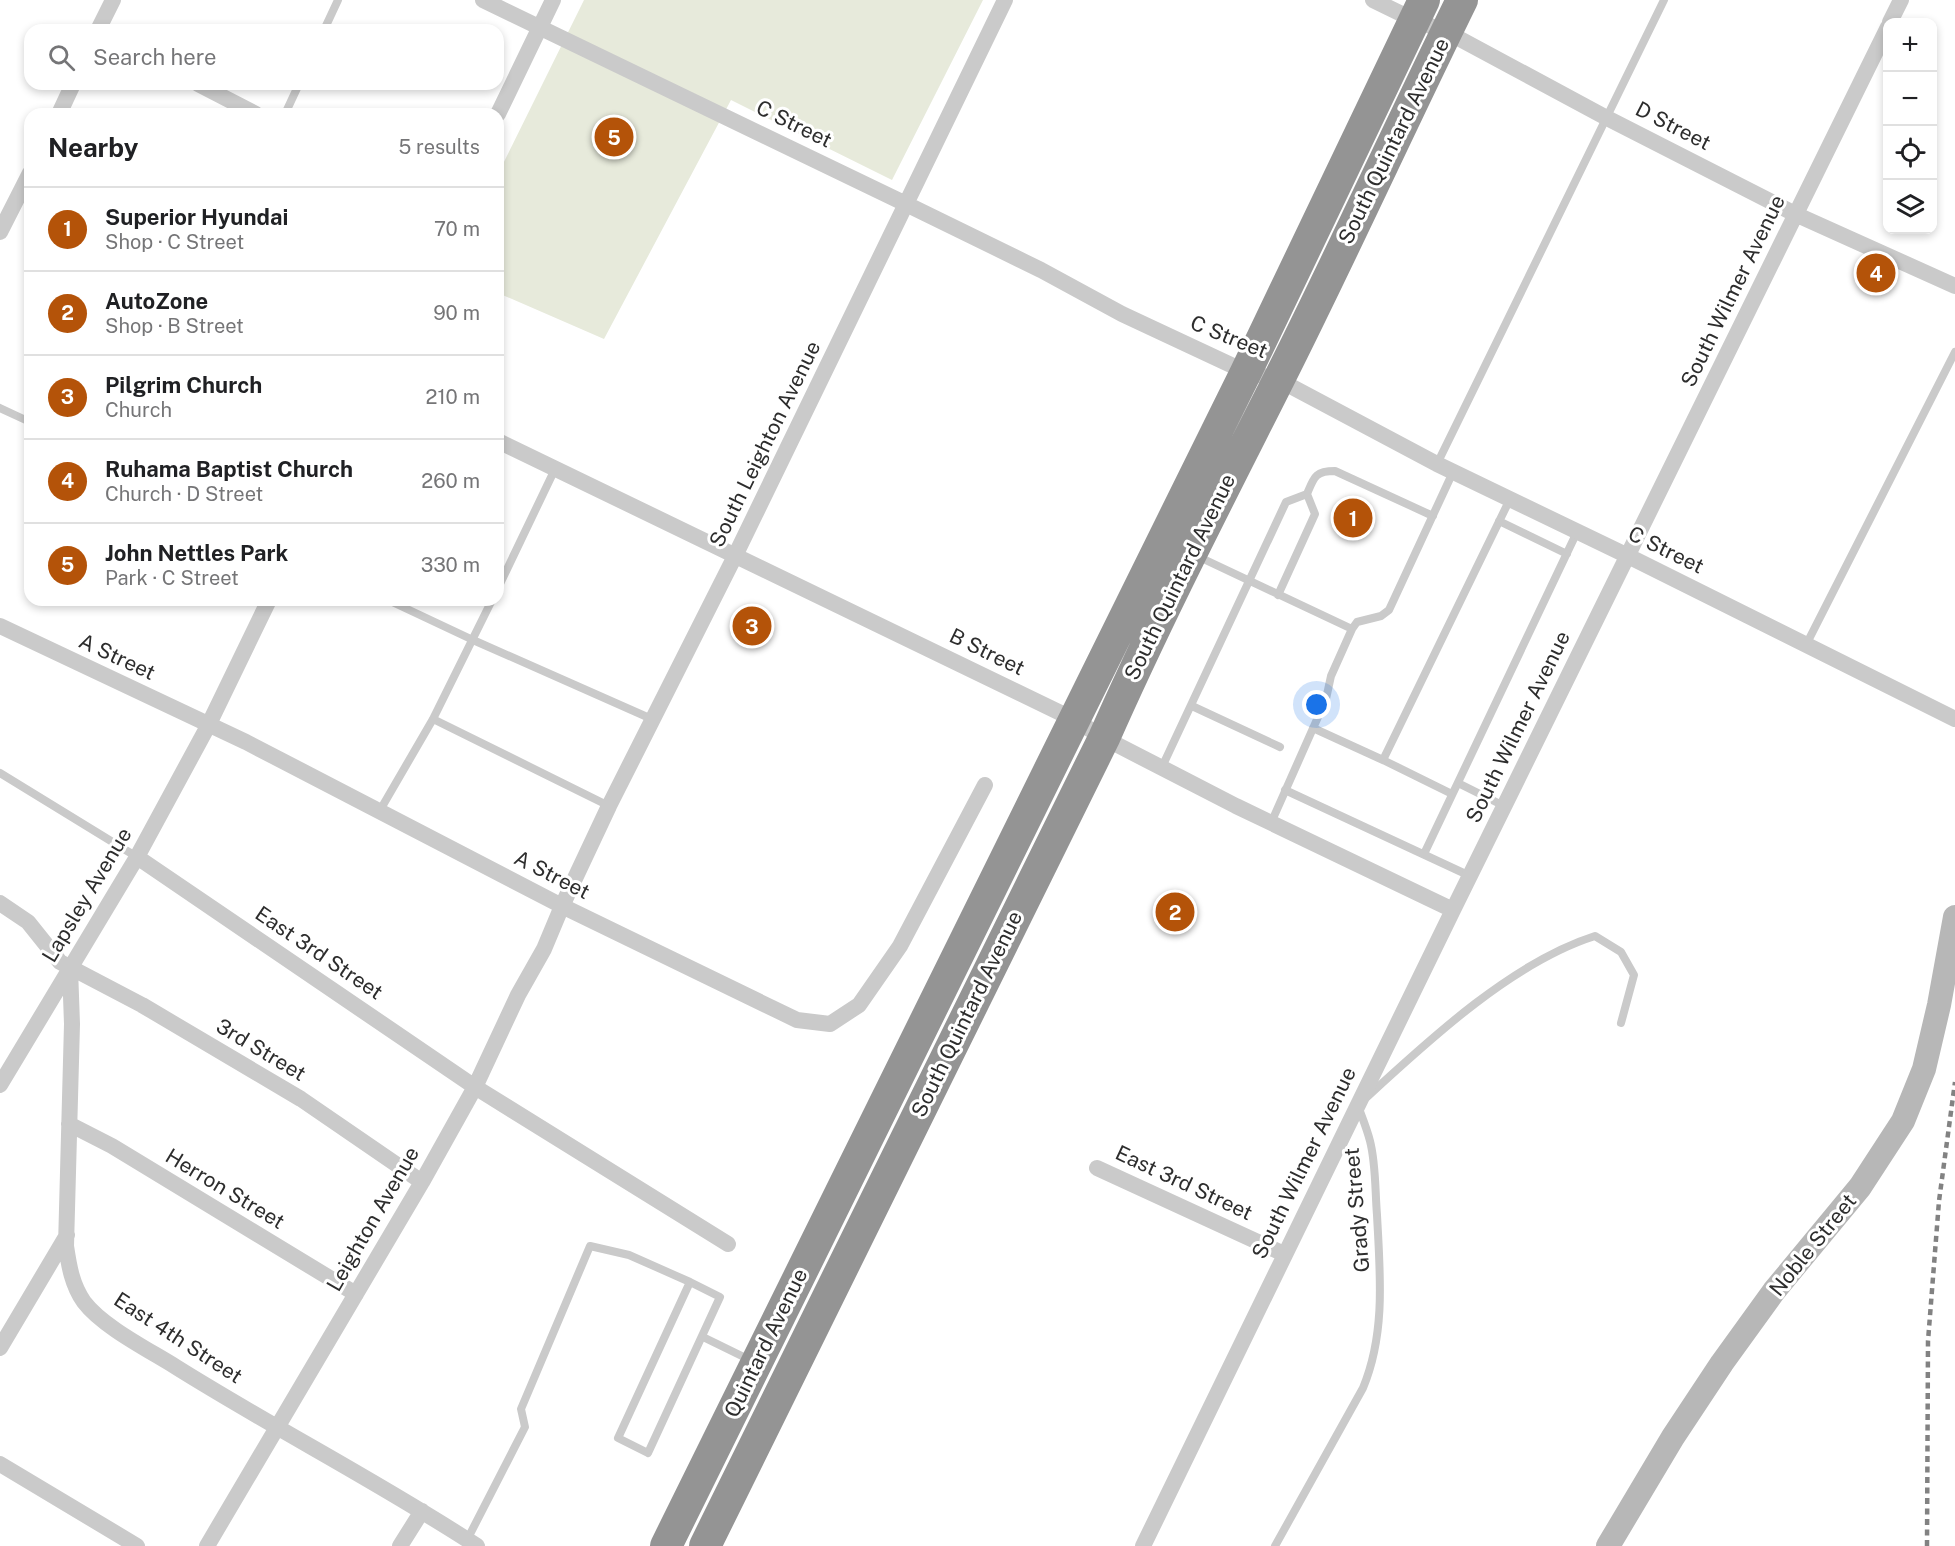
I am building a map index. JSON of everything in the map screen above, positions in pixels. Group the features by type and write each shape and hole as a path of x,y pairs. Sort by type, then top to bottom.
{"highway":[{"name":"South Quintard Avenue","path":"898,1154 1104,738 1130,678 1191,554 1279,380 1462,0"},
{"name":"South Quintard Avenue","path":"866,1139 1246,372 1419,10"},
{"name":"Quintard Avenue","path":"666,1546 866,1139"},
{"name":"Quintard Avenue","path":"705,1546 898,1154"}],"main road":[{"name":"Noble Street","path":"1608,1546 1673,1437 1722,1363 1774,1291 1860,1187 1903,1121 1924,1069 1939,1005 1955,917"}],"street":[{"path":"101,24 113,0"},
{"name":"C Street","path":"483,0 1041,270 1122,314 1246,372 1279,380 1437,465 1628,556 1955,719"},
{"path":"501,108 553,0"},
{"name":"South Leighton Avenue","path":"562,906 1005,0"},
{"name":"D Street","path":"1373,0 1419,10 1447,32 1605,117 1795,214 1955,286"},
{"path":"1892,18 1901,0"},
{"name":"South Wilmer Avenue","path":"1143,1546 1284,1254 1883,35"},
{"path":"63,108 70,90"},
{"path":"210,90 244,108"},
{"path":"0,232 23,202"},
{"name":"B Street","path":"504,444 1073,719 1104,738 1271,823 1453,910"},
{"name":"Lapsley Avenue","path":"0,1085 137,857 208,726 266,606"},
{"name":"A Street","path":"0,626 246,742 562,906 797,1020 830,1024 859,1005 900,946 985,785"},
{"name":"East 3rd Street","path":"137,857 475,1087 728,1244"},
{"name":"3rd Street","path":"0,903 28,921 60,962 142,1005 301,1099 422,1182"},
{"name":"Leighton Avenue","path":"207,1546 422,1182 475,1087 518,996 544,949 562,906"},
{"name":"East 4th Street","path":"70,968 72,1024 67,1235 69,1267 75,1287 85,1303 114,1328 200,1382 422,1511 472,1543"},
{"name":"Herron Street","path":"69,1124 112,1146 356,1294"},
{"name":"East 3rd Street","path":"1097,1168 1284,1254"},
{"path":"0,1348 67,1235"},
{"path":"0,1465 137,1546"},
{"path":"400,1546 422,1511"}],"lane":[{"path":"327,24 338,0"},
{"path":"1437,465 1664,0"},
{"path":"288,108 296,90"},
{"path":"1806,645 1955,352"},
{"path":"0,408 24,419"},
{"path":"504,575 555,469"},
{"path":"1278,595 1315,514 1307,494 1313,478 1322,471 1335,471 1433,516"},
{"path":"1271,823 1326,699 1331,676 1352,629 1357,622 1381,616 1389,610 1453,472"},
{"path":"1162,767 1286,502 1307,494"},
{"path":"1383,760 1510,500"},
{"path":"1499,521 1567,554"},
{"path":"1424,854 1577,532"},
{"path":"1191,554 1352,629"},
{"path":"401,606 654,720"},
{"path":"379,812 433,719 489,606"},
{"path":"1191,706 1281,747"},
{"path":"433,719 609,806"},
{"path":"1313,728 1452,794"},
{"path":"0,773 137,857"},
{"path":"1458,783 1504,806"},
{"path":"1285,790 1470,876"},
{"path":"1358,1106 1424,1044 1517,974 1576,942 1595,936 1621,952 1634,975 1621,1023"},
{"name":"Grady Street","path":"1275,1546 1363,1388 1376,1348 1381,1285 1375,1183 1370,1142 1358,1106"},
{"path":"472,1543 525,1427 521,1410 590,1246 629,1255 690,1282 720,1297 648,1453 618,1438 690,1282"},
{"path":"703,1337 756,1363"}],"shaded area":[{"path":"584,0 983,0 892,180 731,100 604,339 504,296 504,162"}],"railway":[{"path":"1927,1546 1928,1341 1939,1201 1955,1082"}],"place":[{"name":"John Nettles Park","path":"614,137"},
{"name":"Ruhama Baptist Church","path":"1876,273"},
{"name":"Superior Hyundai","path":"1353,518"},
{"name":"Pilgrim Church","path":"752,626"},
{"name":"AutoZone","path":"1175,912"}]}
